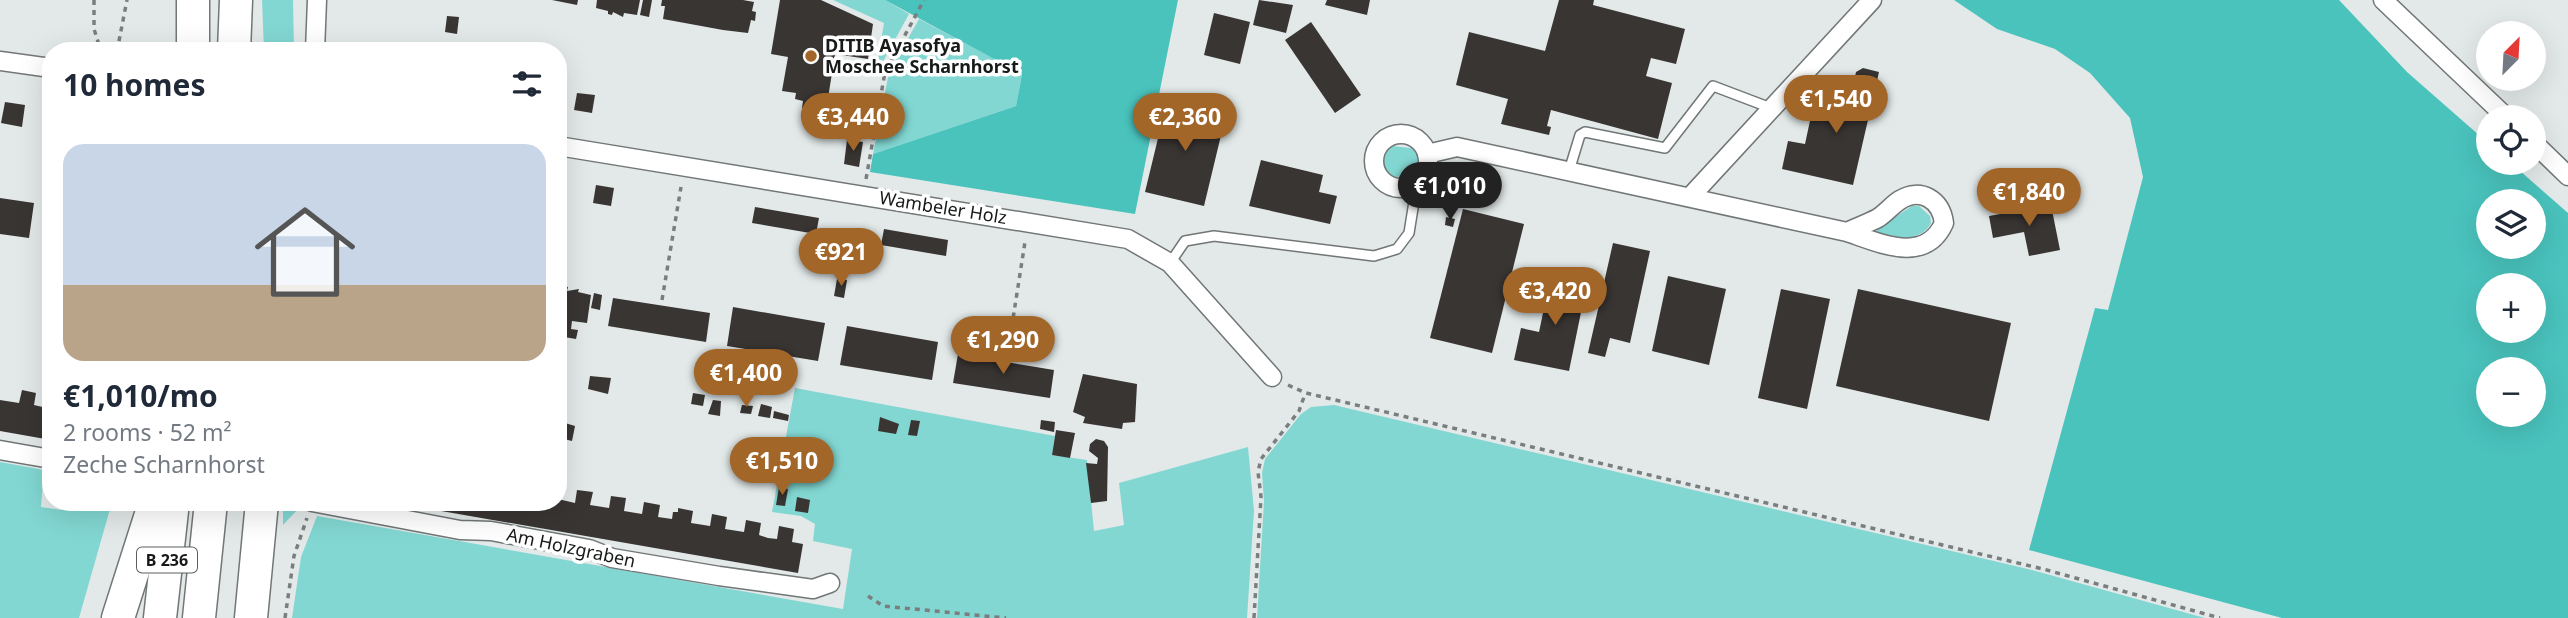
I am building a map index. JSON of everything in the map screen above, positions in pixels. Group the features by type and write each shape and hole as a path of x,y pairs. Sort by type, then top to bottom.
{"highway":[{"path":"193,0 193,42"},
{"path":"118,618 152,511"},
{"name":"B 236","path":"160,618 172,511"},
{"name":"B 236","path":"199,618 210,511"},
{"path":"251,618 261,511"}],"street":[{"path":"315,42 317,0"},
{"path":"1690,197 1872,0"},
{"path":"2383,0 2493,105"},
{"path":"0,61 42,67"},
{"path":"1398,133 1417,138 1427,154 1426,173 1417,183 1398,188 1381,180 1373,162 1381,142 1398,133"},
{"name":"Wambeler Holz","path":"567,147 1128,239 1170,263 1272,377"},
{"path":"1427,154 1457,147 1847,232 1893,247 1914,248 1932,240 1944,223 1942,211 1935,201 1926,196 1906,197 1877,218 1847,232"},
{"path":"2546,155 2568,176"},
{"path":"0,450 42,457"},
{"name":"Am Holzgraben","path":"342,511 460,530 491,531 577,546 612,558 719,576 749,578 813,589 830,583"}],"lane":[{"path":"1569,171 1580,135 1585,132 1665,148 1713,86 1771,108"},
{"path":"1170,263 1185,241 1214,236 1374,256 1397,250 1409,233 1417,183"}],"path":[{"path":"94,0 94,29 98,42"},
{"path":"119,42 127,0"},
{"path":"863,195 885,72 924,0"},
{"path":"662,300 681,187"},
{"path":"1007,357 1025,242"},
{"path":"1272,377 1306,393 2043,569 2220,618"},
{"path":"1254,618 1261,497 1258,472 1261,458 1299,411 1306,393"},
{"path":"285,618 294,556 309,511"},
{"path":"868,596 883,606 1006,618"}],"shaded area":[{"path":"262,0 293,0 294,42 264,42"},
{"path":"833,0 885,0 909,14 875,76 884,23"},
{"path":"885,0 1178,0 1135,214 870,172 873,154 1016,106 1022,74"},
{"path":"1954,0 2339,0 2407,72 2476,132 2476,175 2525,175 2541,189 2476,189 2476,259 2546,259 2546,194 2568,213 2568,618 2282,618 2029,550 2095,308 2108,310 2143,177 2130,118 2090,73 2055,49 1997,29"},
{"path":"919,19 1022,73 1016,106 873,154 889,72"},
{"path":"1393,146 1419,149 1417,164 1404,176 1394,177 1382,166 1383,154"},
{"path":"1912,206 1919,206 1930,216 1931,223 1927,229 1907,238 1876,235 1878,228"},
{"path":"795,388 1055,436 1052,455 1087,460 1094,531 1124,525 1119,483 1248,447 1254,511 1247,618 292,618 301,557 317,516 843,609 852,549 813,541 815,524 801,516 772,512"},
{"path":"1334,405 2032,570 2205,618 1257,618 1264,501 1262,473 1265,459 1301,414 1311,407"},
{"path":"0,462 42,470 42,511 109,511 79,618 0,618"},
{"path":"283,511 296,511 283,525"}],"building":[{"path":"552,0 578,0 577,5"},
{"path":"597,0 640,0 637,15 624,13 623,17 596,8"},
{"path":"643,0 652,0 649,17 640,15"},
{"path":"662,0 754,2 752,11 756,12 755,21 751,20 748,33 663,19 665,6 661,6"},
{"name":"DITIB Ayasofya Moschee Scharnhorst","path":"780,0 821,0 873,24 868,59 835,54 826,111 802,108 803,101 795,99 796,93 782,91 788,57 771,54"},
{"path":"1259,0 1293,5 1286,33 1253,25"},
{"path":"1327,0 1370,0 1367,15 1325,5"},
{"path":"1559,0 1594,0 1593,5 1685,29 1676,64 1651,58 1646,76 1672,83 1658,139 1551,110 1547,126 1551,127 1549,135 1501,124 1508,99 1456,85 1469,32 1545,51"},
{"path":"1214,13 1250,22 1240,64 1204,55"},
{"path":"447,16 459,17 457,34 445,32"},
{"path":"1311,22 1361,95 1335,113 1285,40"},
{"path":"1863,68 1879,72 1853,185 1782,169 1788,141 1805,144 1811,116 1828,120 1834,91 1851,95 1856,72"},
{"path":"577,93 595,95 592,113 574,110"},
{"path":"1168,97 1214,109 1211,124 1223,127 1204,206 1145,192"},
{"path":"844,98 860,101 858,117 841,114"},
{"path":"5,102 25,105 22,127 1,123"},
{"path":"847,140 863,142 859,167 844,164"},
{"path":"1261,160 1323,175 1319,192 1337,196 1330,224 1249,206"},
{"path":"596,185 614,188 611,206 593,203"},
{"path":"0,198 34,203 29,238 0,234"},
{"path":"2051,205 2060,250 2029,256 2024,232 1993,238 1989,216"},
{"path":"755,207 819,218 816,234 752,223"},
{"path":"1463,209 1524,224 1492,353 1430,338"},
{"path":"1446,217 1455,219 1453,227 1445,225"},
{"path":"884,229 948,240 946,256 881,245"},
{"path":"1613,243 1650,251 1630,343 1610,338 1605,357 1588,353 1599,305 1595,304 1599,286 1603,287"},
{"path":"1551,275 1587,283 1569,371 1514,360 1521,328 1539,332"},
{"path":"1668,276 1726,289 1709,365 1652,351"},
{"path":"837,279 847,280 844,298 834,296"},
{"path":"579,289 578,292 591,295 587,323 572,321 571,329 578,330 576,339 567,338 567,291"},
{"path":"1781,289 1830,299 1807,409 1758,398"},
{"path":"1858,289 2011,323 1989,421 1836,386"},
{"path":"594,293 602,295 600,310 591,308"},
{"path":"613,298 710,313 706,342 608,326"},
{"path":"733,307 825,323 818,361 727,346"},
{"path":"847,326 938,342 932,380 840,365"},
{"path":"958,354 1054,370 1050,398 953,383"},
{"path":"1083,374 1137,384 1135,422 1123,423 1122,429 1083,423 1085,417 1073,412"},
{"path":"590,376 611,378 608,394 588,389"},
{"path":"22,390 36,393 34,405 42,407 42,438 0,431 0,400 19,403"},
{"path":"693,393 705,395 703,406 691,404"},
{"path":"713,400 721,401 720,416 708,414"},
{"path":"761,404 772,407 770,418 758,416"},
{"path":"742,405 753,406 751,414 740,413"},
{"path":"774,411 789,415 788,421 773,418"},
{"path":"880,417 899,424 896,434 878,431"},
{"path":"911,420 920,421 917,436 908,435"},
{"path":"1041,420 1055,422 1054,432 1040,429"},
{"path":"567,424 575,426 572,441 567,440"},
{"path":"1056,430 1075,433 1070,458 1052,455"},
{"path":"1096,439 1104,441 1108,447 1107,501 1091,503 1086,463 1097,464 1098,458 1089,451 1090,444"},
{"path":"779,487 788,489 785,506 776,505"},
{"path":"577,490 593,492 590,505 609,508 611,496 626,498 624,511 642,514 644,502 660,505 658,517 672,519 673,512 678,512 678,508 693,511 691,523 710,526 712,514 727,517 725,529 744,532 746,520 761,523 759,535 768,538 777,539 779,526 794,529 792,542 803,544 798,573 441,511 567,511 567,501 575,503"},
{"path":"797,497 810,500 808,513 795,511"}],"place":[{"name":"DITIB Ayasofya Moschee Scharnhorst","path":"811,56"}]}
